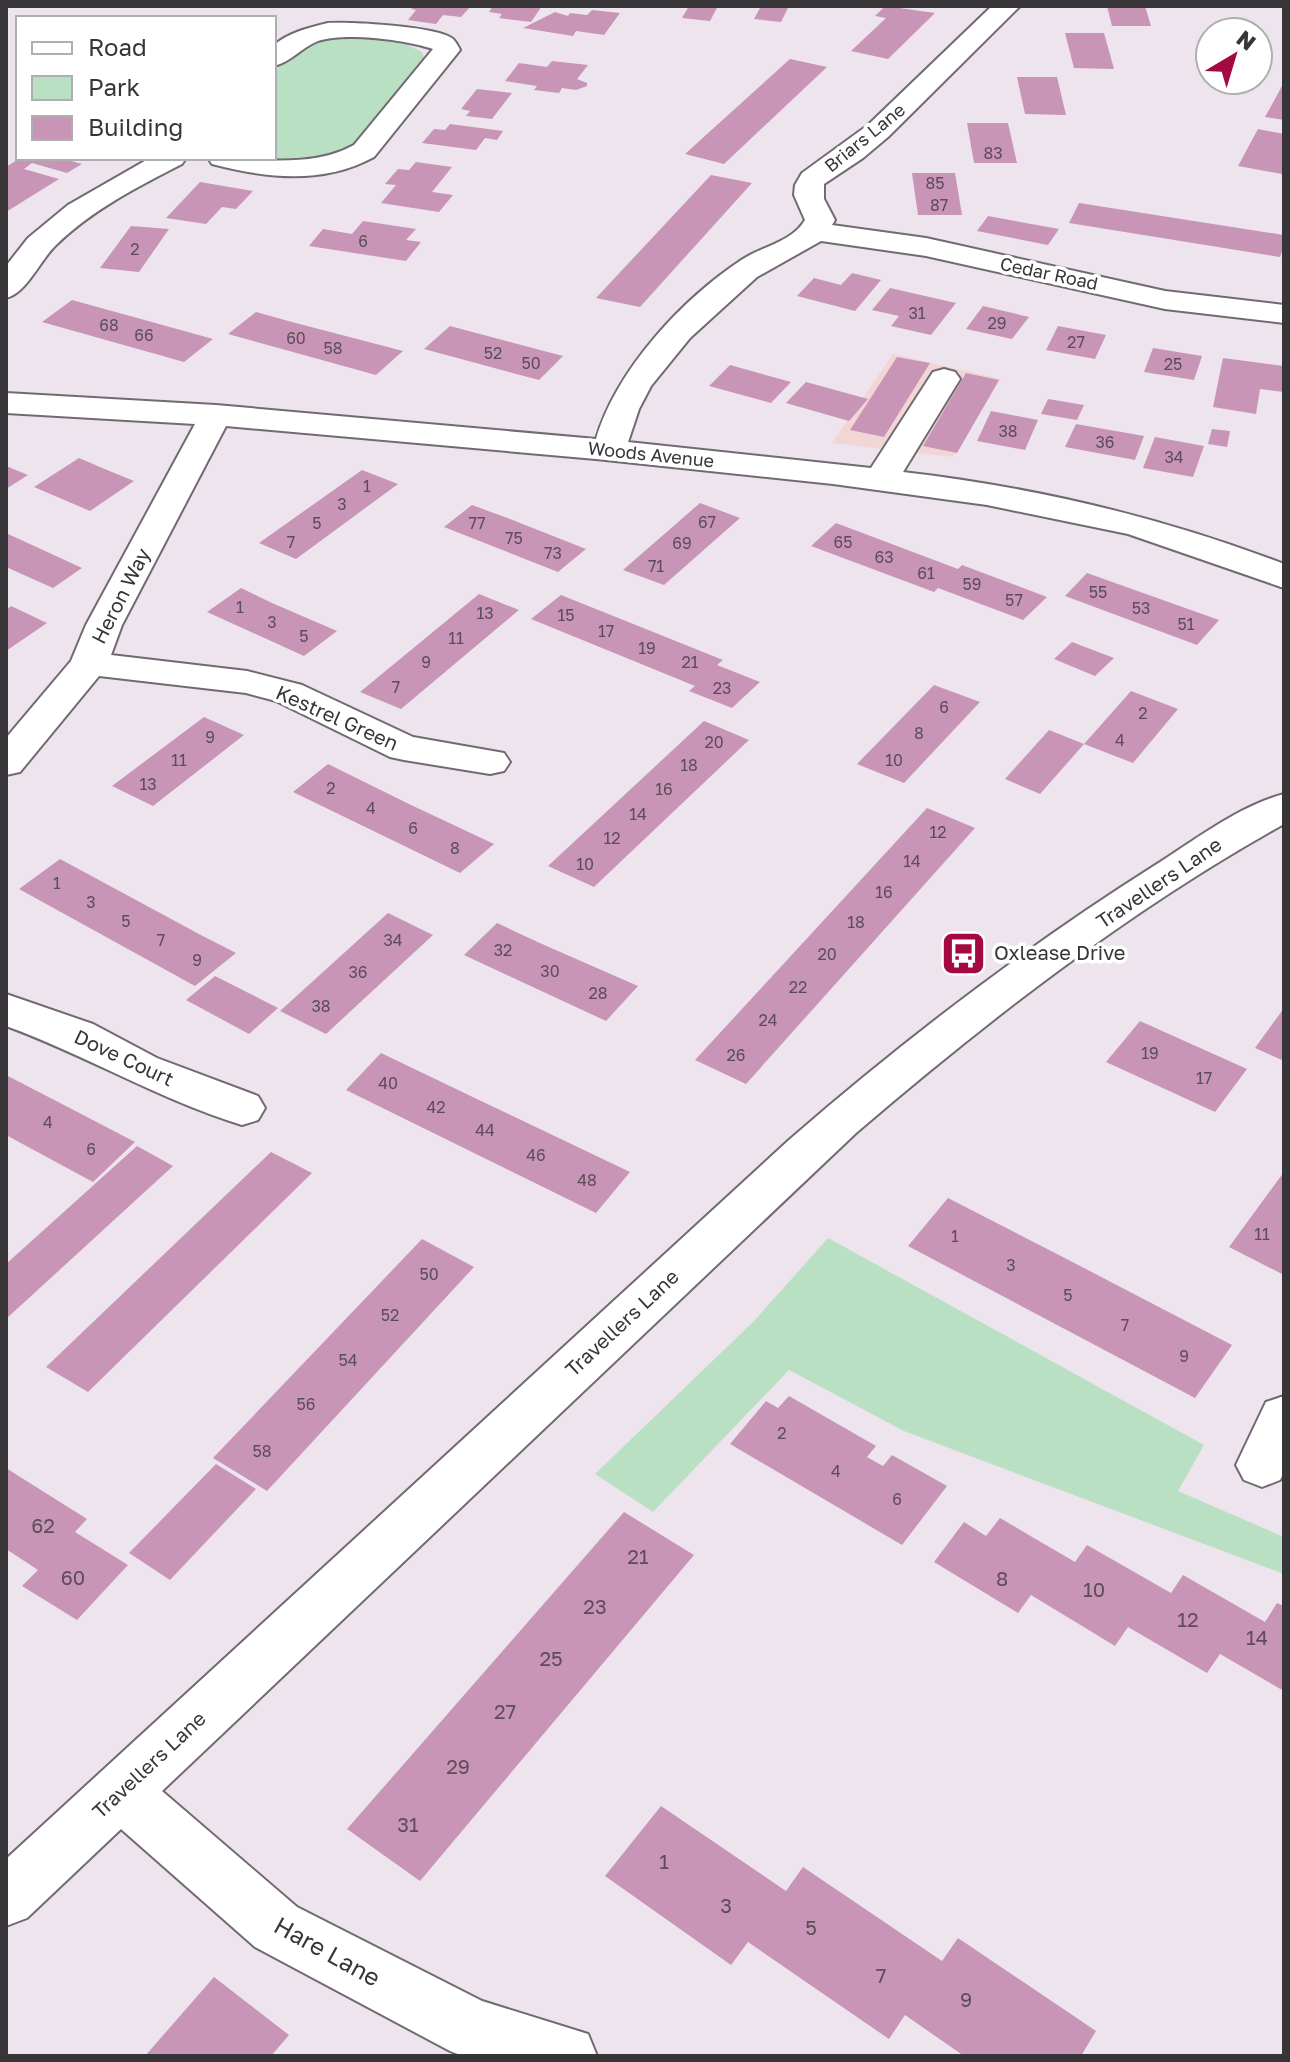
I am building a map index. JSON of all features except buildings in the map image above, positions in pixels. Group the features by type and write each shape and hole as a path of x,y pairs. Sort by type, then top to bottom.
{"street":[{"name":"Briars Lane","path":"815,231 820,220 810,203 809,186 815,178 855,151 922,91 1007,6"},
{"path":"239,160 318,169 352,159 364,151 447,50 443,44 431,40 340,29 309,33 296,39 276,56"},
{"path":"6,289 33,248 52,228 112,189 168,160"},
{"name":"Cedar Road","path":"815,231 913,245 1165,300 1284,314"},
{"path":"609,450 624,405 641,376 663,351 752,266 778,251 797,245 815,231"},
{"path":"882,478 944,379"},
{"name":"Woods Avenue","path":"6,403 216,415 882,478 1083,513 1235,557 1284,577"},
{"name":"Heron Way","path":"6,763 89,664 104,625 216,415"},
{"name":"Kestrel Green","path":"89,664 247,682 289,693 404,748 490,762"},
{"name":"Travellers Lane","path":"6,1898 736,1218 806,1149 913,1057 1153,884 1284,807"},
{"name":"Dove Court","path":"6,1009 77,1035 141,1069 242,1108"},
{"path":"1262,1465 1284,1417"},
{"name":"Hare Lane","path":"121,1792 276,1927 472,2029 566,2056"}],"shaded area":[{"path":"893,354 1001,379 953,457 832,443"}],"green space":[{"path":"345,34 404,43 422,52 425,60 377,123 345,150 325,157 276,158 276,67 304,42"},
{"path":"828,1238 1204,1445 1178,1491 1284,1537 1284,1574 904,1431 789,1370 653,1512 595,1474 754,1321"}],"place":[{"name":"Oxlease Drive","path":"963,953"}]}
